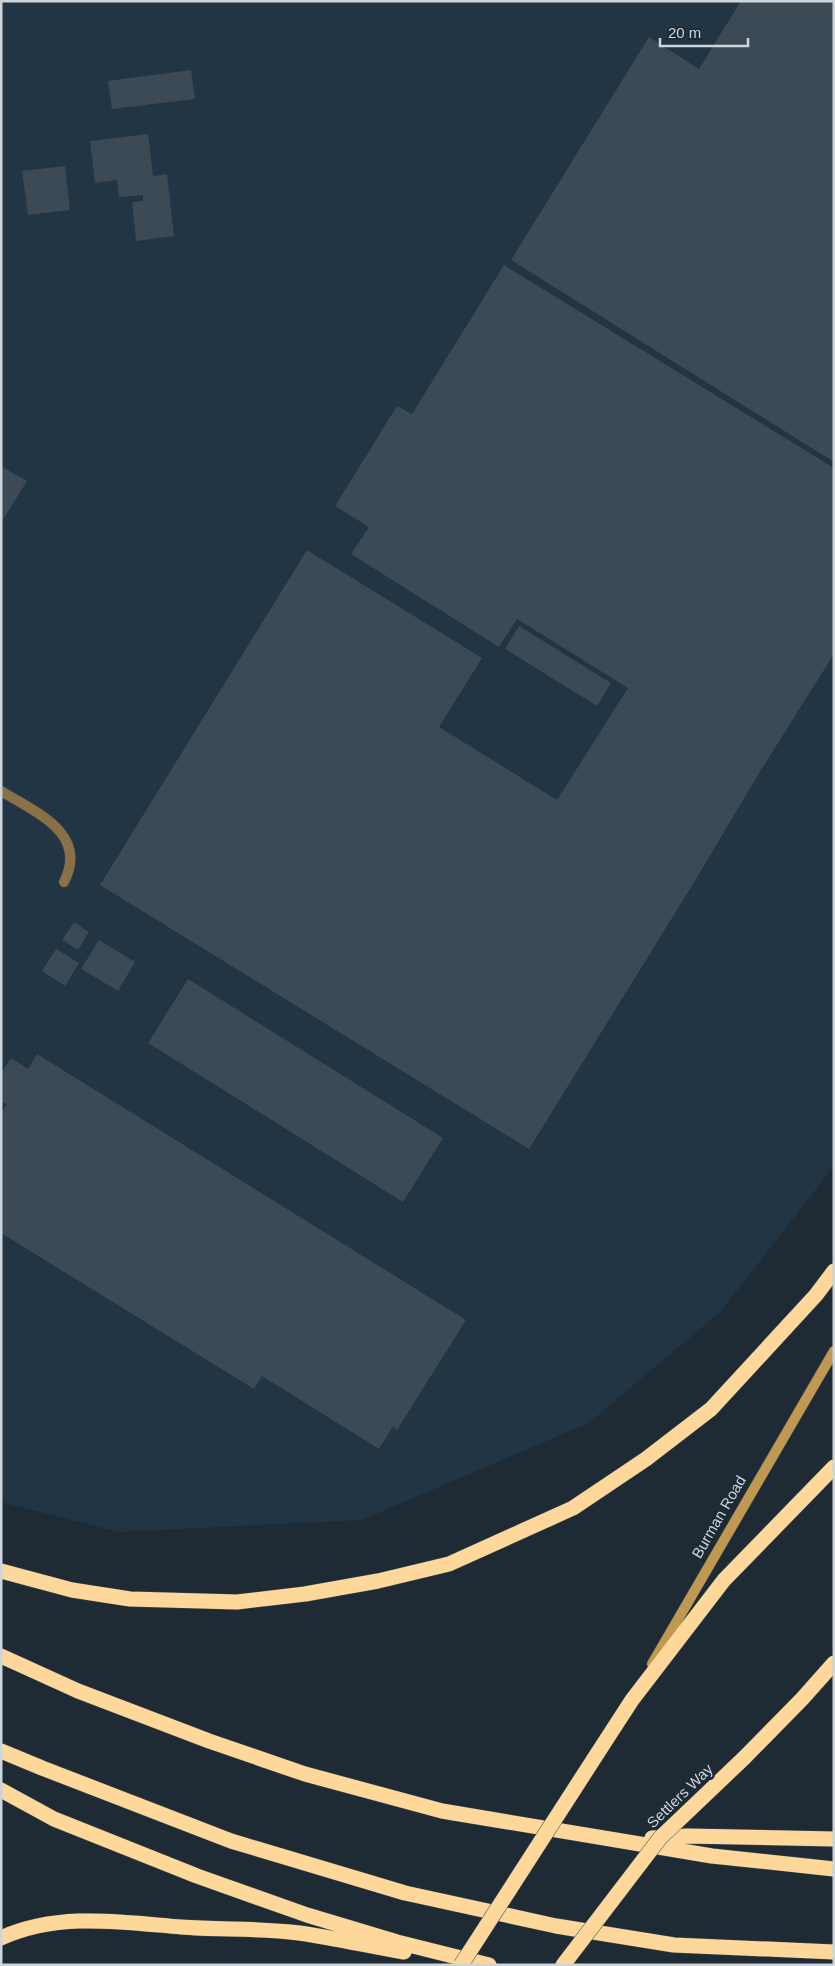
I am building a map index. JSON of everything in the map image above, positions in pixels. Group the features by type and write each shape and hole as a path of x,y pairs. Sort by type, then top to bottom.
{"highway":[{"path":"1,1571 72,1590 130,1599 237,1602 305,1594 378,1581 449,1564 573,1508 646,1459 711,1409 816,1295 834,1271"},
{"path":"461,1965 632,1700 724,1580 834,1467"},
{"path":"1,1656 78,1691 209,1741 305,1774 442,1811 712,1856 834,1869"},
{"name":"Settlers Way","path":"563,1965 660,1838 802,1700 834,1663"},
{"path":"802,1700 834,1672"},
{"path":"1,1750 231,1842 405,1893 556,1926 674,1945 834,1952"},
{"path":"1,1790 54,1819 197,1876 397,1942 488,1965"},
{"path":"605,1839 688,1836 834,1839"},
{"path":"1,1938 16,1931 62,1921 112,1921 298,1933 488,1965"}],"main road":[{"name":"Burman Road","path":"632,1700 788,1427 834,1351"}],"lane":[{"path":"1,790 50,821 64,836 70,854 70,864 64,882"}],"shaded area":[{"path":"1,1 834,1 834,1166 721,1311 589,1423 362,1520 118,1532 1,1502"}],"building":[{"path":"741,1 834,1 834,462 511,260 649,37 699,69"},
{"path":"191,70 195,99 112,109 108,81"},
{"path":"148,134 153,176 167,174 174,236 136,241 132,202 143,201 143,195 119,197 117,180 95,183 90,141"},
{"path":"65,166 70,210 28,215 22,171"},
{"path":"504,265 834,468 834,654 529,1149 100,885 307,550 482,658 439,727 557,800 628,688 517,619 499,647 351,554 369,527 335,506 397,406 412,414"},
{"path":"1,466 27,481 1,523"},
{"path":"519,626 611,683 597,706 505,649"},
{"path":"74,922 89,932 78,950 62,940"},
{"path":"99,940 135,962 118,991 81,969"},
{"path":"56,949 79,963 65,986 42,971"},
{"path":"188,979 443,1138 403,1202 148,1043"},
{"path":"37,1054 466,1320 397,1430 393,1426 379,1449 262,1376 254,1389 1,1233 1,1113 7,1104 1,1101 1,1073 11,1058 28,1069"}]}
